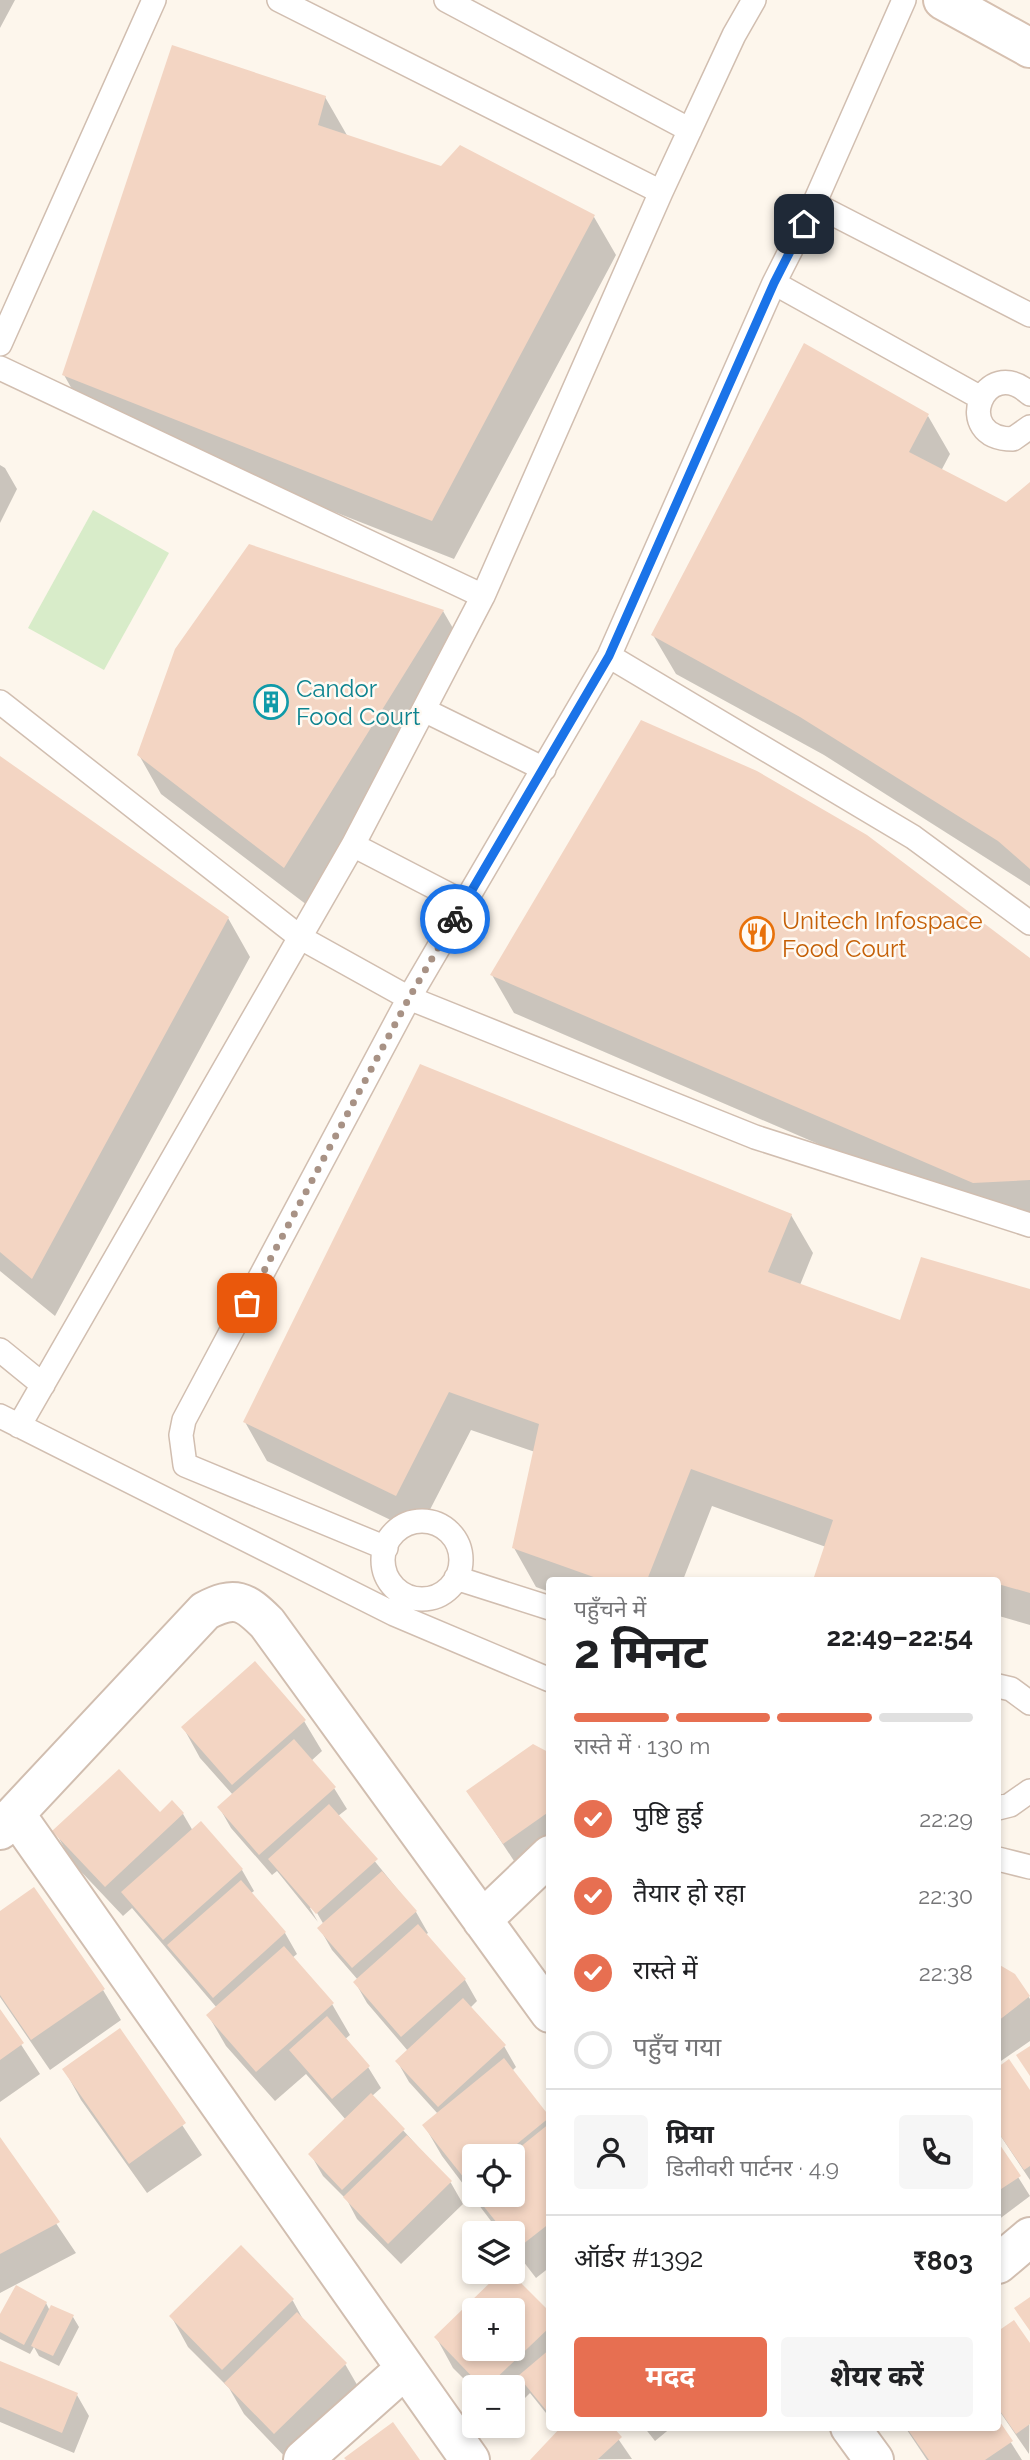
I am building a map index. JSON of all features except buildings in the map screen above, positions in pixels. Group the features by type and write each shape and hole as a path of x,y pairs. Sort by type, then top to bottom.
{"street":[{"path":"943,0 1030,48"},
{"path":"470,2460 8,1823 205,1611 236,1601 250,1606 267,1623 546,2007"},
{"path":"482,1920 546,1859"},
{"path":"1001,2261 1030,2237"},
{"path":"303,2460 405,2369"},
{"path":"853,2431 874,2460"}],"lane":[{"path":"0,344 154,0"},
{"path":"279,0 661,192"},
{"path":"446,0 690,130"},
{"path":"546,1678 399,1604 10,1421 43,1385 301,939 424,710 483,596 661,192 734,35 754,0"},
{"path":"386,1548 185,1465 181,1436 184,1420 409,998 609,656 774,283 814,204 904,0"},
{"path":"814,204 1030,315"},
{"path":"774,283 981,398"},
{"path":"0,368 483,596"},
{"path":"1030,394 1012,382 990,387 981,398 979,418 992,436 1013,439 1030,427"},
{"path":"609,656 913,837 1030,923"},
{"path":"0,702 301,939 409,998 755,1137 1030,1225"},
{"path":"424,710 544,769"},
{"path":"353,845 464,903"},
{"path":"0,1350 43,1385"},
{"path":"425,1521 440,1525 452,1535 459,1548 460,1564 456,1578 446,1590 433,1597 399,1604 385,1571 383,1556 386,1548 397,1529 410,1522 425,1521"},
{"path":"456,1578 546,1607"},
{"path":"1001,1687 1010,1689 1030,1703"},
{"path":"1001,1807 1010,1805 1030,1791"},
{"path":"1001,1860 1030,1867"}],"green space":[{"path":"93,510 169,553 104,670 28,628"}],"way so far":[{"path":"247,1303 409,998 455,919"}],"place":[{"name":"Candor Food Court","path":"271,702"},
{"name":"Unitech Infospace Food Court","path":"757,934"}],"route":[{"path":"455,919 609,656 774,283 804,224"}]}
